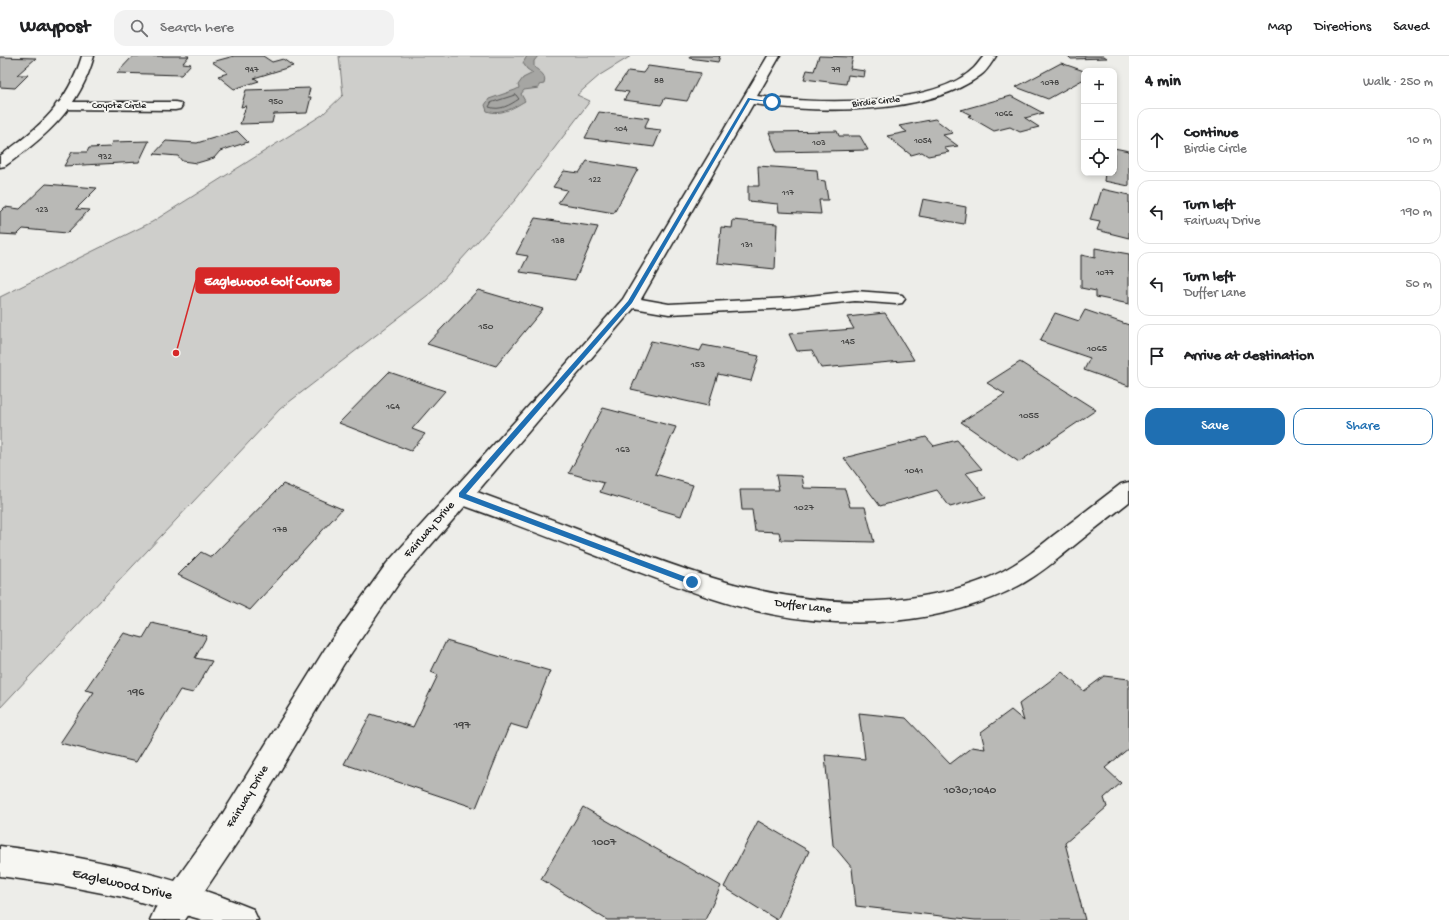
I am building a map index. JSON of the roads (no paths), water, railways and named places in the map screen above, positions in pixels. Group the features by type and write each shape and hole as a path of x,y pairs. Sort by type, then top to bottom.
{"street":[{"path":"0,163 25,144 62,106 77,86 88,56"},
{"name":"Fairway Drive","path":"174,909 230,828 290,727 367,608 395,570 630,302 774,56"},
{"name":"Birdie Circle","path":"748,99 784,104 829,106 897,100 918,96 956,84 979,70 987,63 990,56"},
{"name":"Coyote Circle","path":"62,106 175,106"},
{"path":"630,302 656,308 669,309 790,303 855,296 896,299"},
{"name":"Duffer Lane","path":"461,495 692,582 739,596 778,605 843,612 884,612 931,606 971,595 1005,581 1029,568 1129,490"},
{"name":"Eaglewood Drive","path":"0,861 127,882 174,909 242,920"}],"water":[{"path":"527,56 538,56 534,61 534,67 544,76 544,84 539,85 539,88 524,90 521,94 525,101 511,109 497,113 487,111 485,105 489,99 519,88 518,85 523,78 533,73 527,69 523,63"}],"place":[{"name":"Eaglewood Golf Course","path":"176,353"}]}
